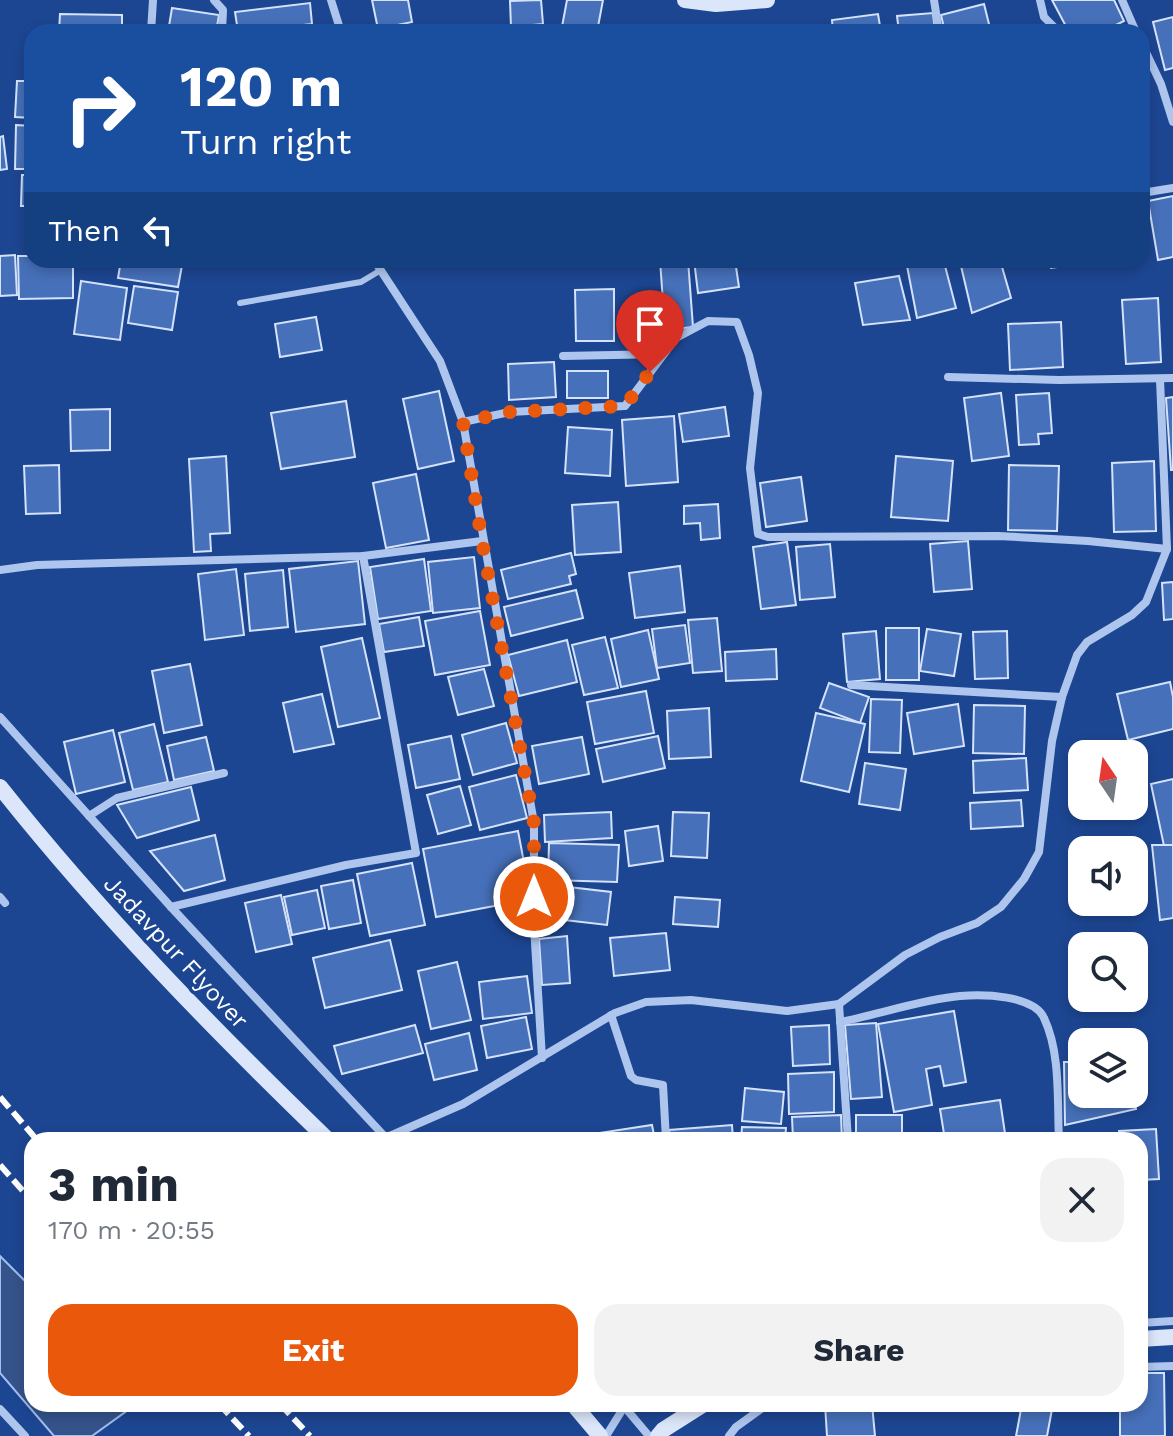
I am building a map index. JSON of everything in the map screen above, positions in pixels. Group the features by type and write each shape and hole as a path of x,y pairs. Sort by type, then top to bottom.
{"main road":[{"path":"685,0 716,4 767,0"},
{"name":"Jadavpur Flyover","path":"0,787 49,849 143,955 320,1132"},
{"path":"1148,1339 1173,1337"},
{"path":"580,1412 603,1436"},
{"path":"658,1436 691,1412"}],"street":[{"path":"152,24 153,0"},
{"path":"214,0 223,10 222,24"},
{"path":"331,0 338,24"},
{"path":"934,0 938,24"},
{"path":"1040,0 1044,17 1051,24"},
{"path":"1122,0 1132,24"},
{"path":"1150,61 1173,122"},
{"path":"1150,192 1173,188"},
{"path":"381,270 440,361 463,422 534,823 534,926 542,1058"},
{"path":"463,422 510,412 625,406 676,338 708,321 737,322 758,393 750,468 758,534 768,537 998,536 1167,549"},
{"path":"563,356 663,354"},
{"path":"948,377 1173,378"},
{"path":"401,1132 463,1104 611,1015 646,1002 691,1000 787,1011 839,1004 905,955 977,923 1001,907 1024,879 1039,852 1052,741 1062,697 1077,655 1087,642 1132,615 1146,602 1167,549 1160,379"},
{"path":"0,570 37,565 363,556 482,541"},
{"path":"171,907 346,865 416,853 363,556"},
{"path":"851,685 1062,697"},
{"path":"0,717 380,1132"},
{"path":"89,816 117,798 224,773"},
{"path":"840,1022 960,996 1016,999 1033,1005 1044,1016 1053,1048 1058,1132"},
{"path":"839,1004 847,1132"},
{"path":"611,1015 631,1076 636,1080 663,1085 666,1132"},
{"path":"1148,1323 1173,1321"},
{"path":"1148,1367 1173,1366"},
{"path":"0,1409 25,1436"},
{"path":"603,1436 620,1412"},
{"path":"630,1412 649,1436"},
{"path":"729,1436 757,1412"}],"lane":[{"path":"240,303 361,282 381,270"}],"water":[{"path":"0,1256 24,1280 24,1401 0,1373"},
{"path":"33,1412 125,1412 92,1436 54,1436"}],"building":[{"path":"372,0 408,0 412,22 377,24"},
{"path":"541,0 543,24 511,24 510,1"},
{"path":"567,0 603,0 598,24 562,24"},
{"path":"1052,0 1114,0 1124,21 1118,24 1065,24"},
{"path":"310,3 312,24 237,24 235,12"},
{"path":"984,4 989,24 943,24 941,15"},
{"path":"172,8 219,15 217,24 169,24"},
{"path":"933,13 934,24 898,24 897,16"},
{"path":"60,14 122,15 122,24 59,24"},
{"path":"878,14 880,24 832,24 832,20"},
{"path":"1173,17 1173,68 1165,70 1153,22"},
{"path":"17,81 24,81 24,118 15,117"},
{"path":"16,125 24,126 24,169 15,169"},
{"path":"3,136 7,169 0,170 0,137"},
{"path":"22,175 24,175 24,206 21,206"},
{"path":"1173,196 1173,257 1158,260 1150,201"},
{"path":"15,255 17,295 0,296 0,256"},
{"path":"18,256 24,256 24,268 73,268 73,298 19,299"},
{"path":"120,268 182,268 178,287 118,278"},
{"path":"661,268 689,268 693,327 665,330"},
{"path":"695,268 736,268 739,287 698,293"},
{"path":"907,268 946,268 956,308 917,318"},
{"path":"961,268 1002,268 1011,298 972,313"},
{"path":"899,276 910,320 863,325 855,283"},
{"path":"81,281 127,288 120,340 74,334"},
{"path":"134,286 178,292 172,330 128,323"},
{"path":"614,289 614,341 576,341 575,290"},
{"path":"1158,298 1161,362 1126,364 1122,300"},
{"path":"316,317 322,350 280,357 275,324"},
{"path":"1061,322 1063,367 1010,370 1008,324"},
{"path":"554,362 556,397 509,400 508,364"},
{"path":"567,371 608,371 608,398 567,398"},
{"path":"439,391 454,461 418,469 403,399"},
{"path":"1001,393 1009,456 972,461 964,398"},
{"path":"1049,393 1052,433 1038,434 1039,444 1019,445 1016,395"},
{"path":"1173,397 1173,470 1171,470 1166,398"},
{"path":"346,401 355,457 281,469 271,413"},
{"path":"725,407 729,436 683,442 679,414"},
{"path":"110,409 110,450 71,451 70,410"},
{"path":"674,416 678,482 626,486 622,420"},
{"path":"568,427 612,430 610,476 565,473"},
{"path":"226,456 230,533 210,534 211,551 194,552 189,459"},
{"path":"896,456 953,461 948,521 891,517"},
{"path":"1154,461 1156,531 1114,532 1112,463"},
{"path":"59,465 60,513 26,514 24,466"},
{"path":"1009,465 1059,466 1057,531 1008,530"},
{"path":"416,474 429,540 386,548 373,483"},
{"path":"801,477 807,521 766,527 760,483"},
{"path":"618,502 621,552 575,555 572,505"},
{"path":"718,504 720,538 701,540 700,523 684,524 684,506"},
{"path":"968,541 972,589 934,592 930,544"},
{"path":"787,542 796,605 761,609 753,547"},
{"path":"830,544 835,597 800,600 796,547"},
{"path":"571,553 576,574 569,576 571,584 508,599 501,570"},
{"path":"474,557 480,608 433,613 428,562"},
{"path":"424,559 431,611 378,619 370,567"},
{"path":"358,561 365,624 296,632 289,569"},
{"path":"680,566 685,612 635,618 629,573"},
{"path":"236,569 244,635 205,640 198,574"},
{"path":"283,570 288,627 250,631 245,574"},
{"path":"1173,582 1173,619 1164,620 1162,583"},
{"path":"576,590 583,618 511,636 504,607"},
{"path":"480,611 490,665 435,675 425,621"},
{"path":"419,617 424,646 384,652 379,624"},
{"path":"717,618 722,671 693,673 688,620"},
{"path":"685,625 690,663 657,668 652,629"},
{"path":"886,628 919,628 919,680 886,680"},
{"path":"927,629 961,634 954,676 920,671"},
{"path":"648,630 659,679 621,687 611,639"},
{"path":"876,631 880,679 847,682 843,634"},
{"path":"1007,631 1008,678 975,679 973,632"},
{"path":"605,637 618,688 584,695 572,645"},
{"path":"362,638 380,718 338,727 321,647"},
{"path":"567,640 577,682 519,696 508,655"},
{"path":"776,649 777,679 726,681 725,652"},
{"path":"190,664 202,725 164,733 152,671"},
{"path":"484,669 494,706 458,715 448,677"},
{"path":"1170,682 1173,729 1128,740 1117,694"},
{"path":"829,683 869,697 860,723 820,708"},
{"path":"646,691 654,733 595,744 587,702"},
{"path":"322,694 334,744 294,752 283,703"},
{"path":"871,699 902,700 900,753 869,752"},
{"path":"958,704 964,746 914,754 907,713"},
{"path":"974,705 1025,706 1024,754 973,753"},
{"path":"709,708 711,757 669,759 667,711"},
{"path":"816,713 865,724 849,792 801,781"},
{"path":"506,723 517,763 473,775 462,735"},
{"path":"154,724 168,782 133,790 119,733"},
{"path":"113,730 125,782 76,794 64,742"},
{"path":"451,736 460,779 416,788 408,745"},
{"path":"658,736 665,768 603,782 596,749"},
{"path":"206,737 214,771 174,780 167,746"},
{"path":"582,737 589,774 539,784 532,746"},
{"path":"1026,758 1028,790 974,793 973,761"},
{"path":"865,763 906,769 900,810 859,804"},
{"path":"516,775 527,818 480,830 469,787"},
{"path":"1173,779 1173,845 1164,846 1151,784"},
{"path":"460,786 471,825 438,834 427,795"},
{"path":"191,787 199,820 137,838 117,805"},
{"path":"1021,800 1023,826 971,829 970,803"},
{"path":"611,812 612,838 545,842 544,815"},
{"path":"673,812 709,813 707,858 671,856"},
{"path":"658,826 663,861 629,866 625,831"},
{"path":"518,831 531,899 436,917 423,849"},
{"path":"215,835 225,880 184,891 150,851"},
{"path":"549,843 619,845 617,882 548,880"},
{"path":"1152,845 1173,845 1173,918 1160,920"},
{"path":"412,863 425,925 370,936 357,874"},
{"path":"353,880 361,923 329,929 321,886"},
{"path":"543,884 611,892 607,925 539,917"},
{"path":"317,890 325,928 292,935 284,897"},
{"path":"281,895 292,944 256,952 245,903"},
{"path":"675,897 720,900 718,927 673,924"},
{"path":"666,933 670,970 614,976 610,938"},
{"path":"567,936 570,983 542,985 539,939"},
{"path":"390,940 402,990 325,1008 313,958"},
{"path":"457,962 471,1020 431,1029 418,971"},
{"path":"527,976 532,1013 483,1019 479,982"},
{"path":"954,1011 966,1082 944,1086 940,1066 926,1069 932,1105 894,1112 878,1024"},
{"path":"526,1017 532,1049 487,1058 481,1026"},
{"path":"876,1023 882,1097 851,1099 845,1025"},
{"path":"415,1025 423,1053 342,1074 334,1046"},
{"path":"829,1025 830,1064 793,1066 791,1027"},
{"path":"469,1033 477,1070 434,1080 425,1044"},
{"path":"1064,1062 1068,1062 1068,1108 1136,1108 1136,1109 1065,1125"},
{"path":"834,1072 834,1112 789,1114 788,1074"},
{"path":"745,1088 784,1092 781,1124 742,1121"},
{"path":"1000,1100 1005,1132 944,1132 940,1109"},
{"path":"841,1115 842,1132 793,1132 792,1117"},
{"path":"856,1115 902,1115 902,1132 856,1132"},
{"path":"652,1125 653,1132 606,1132"},
{"path":"732,1125 732,1132 669,1132"},
{"path":"742,1127 786,1128 786,1132 742,1132"},
{"path":"1156,1129 1159,1179 1148,1180 1148,1132 1119,1131"},
{"path":"1148,1373 1164,1373 1165,1436 1120,1436 1120,1412 1148,1412"},
{"path":"826,1412 873,1412 875,1436 827,1436"},
{"path":"1020,1412 1052,1412 1047,1436 1016,1436"}],"railway":[{"path":"0,1097 30,1132"},
{"path":"0,1165 24,1192"},
{"path":"226,1412 249,1436"},
{"path":"288,1412 310,1436"}],"route":[{"path":"534,897 534,823 463,422 510,412 625,406 650,372"}]}
